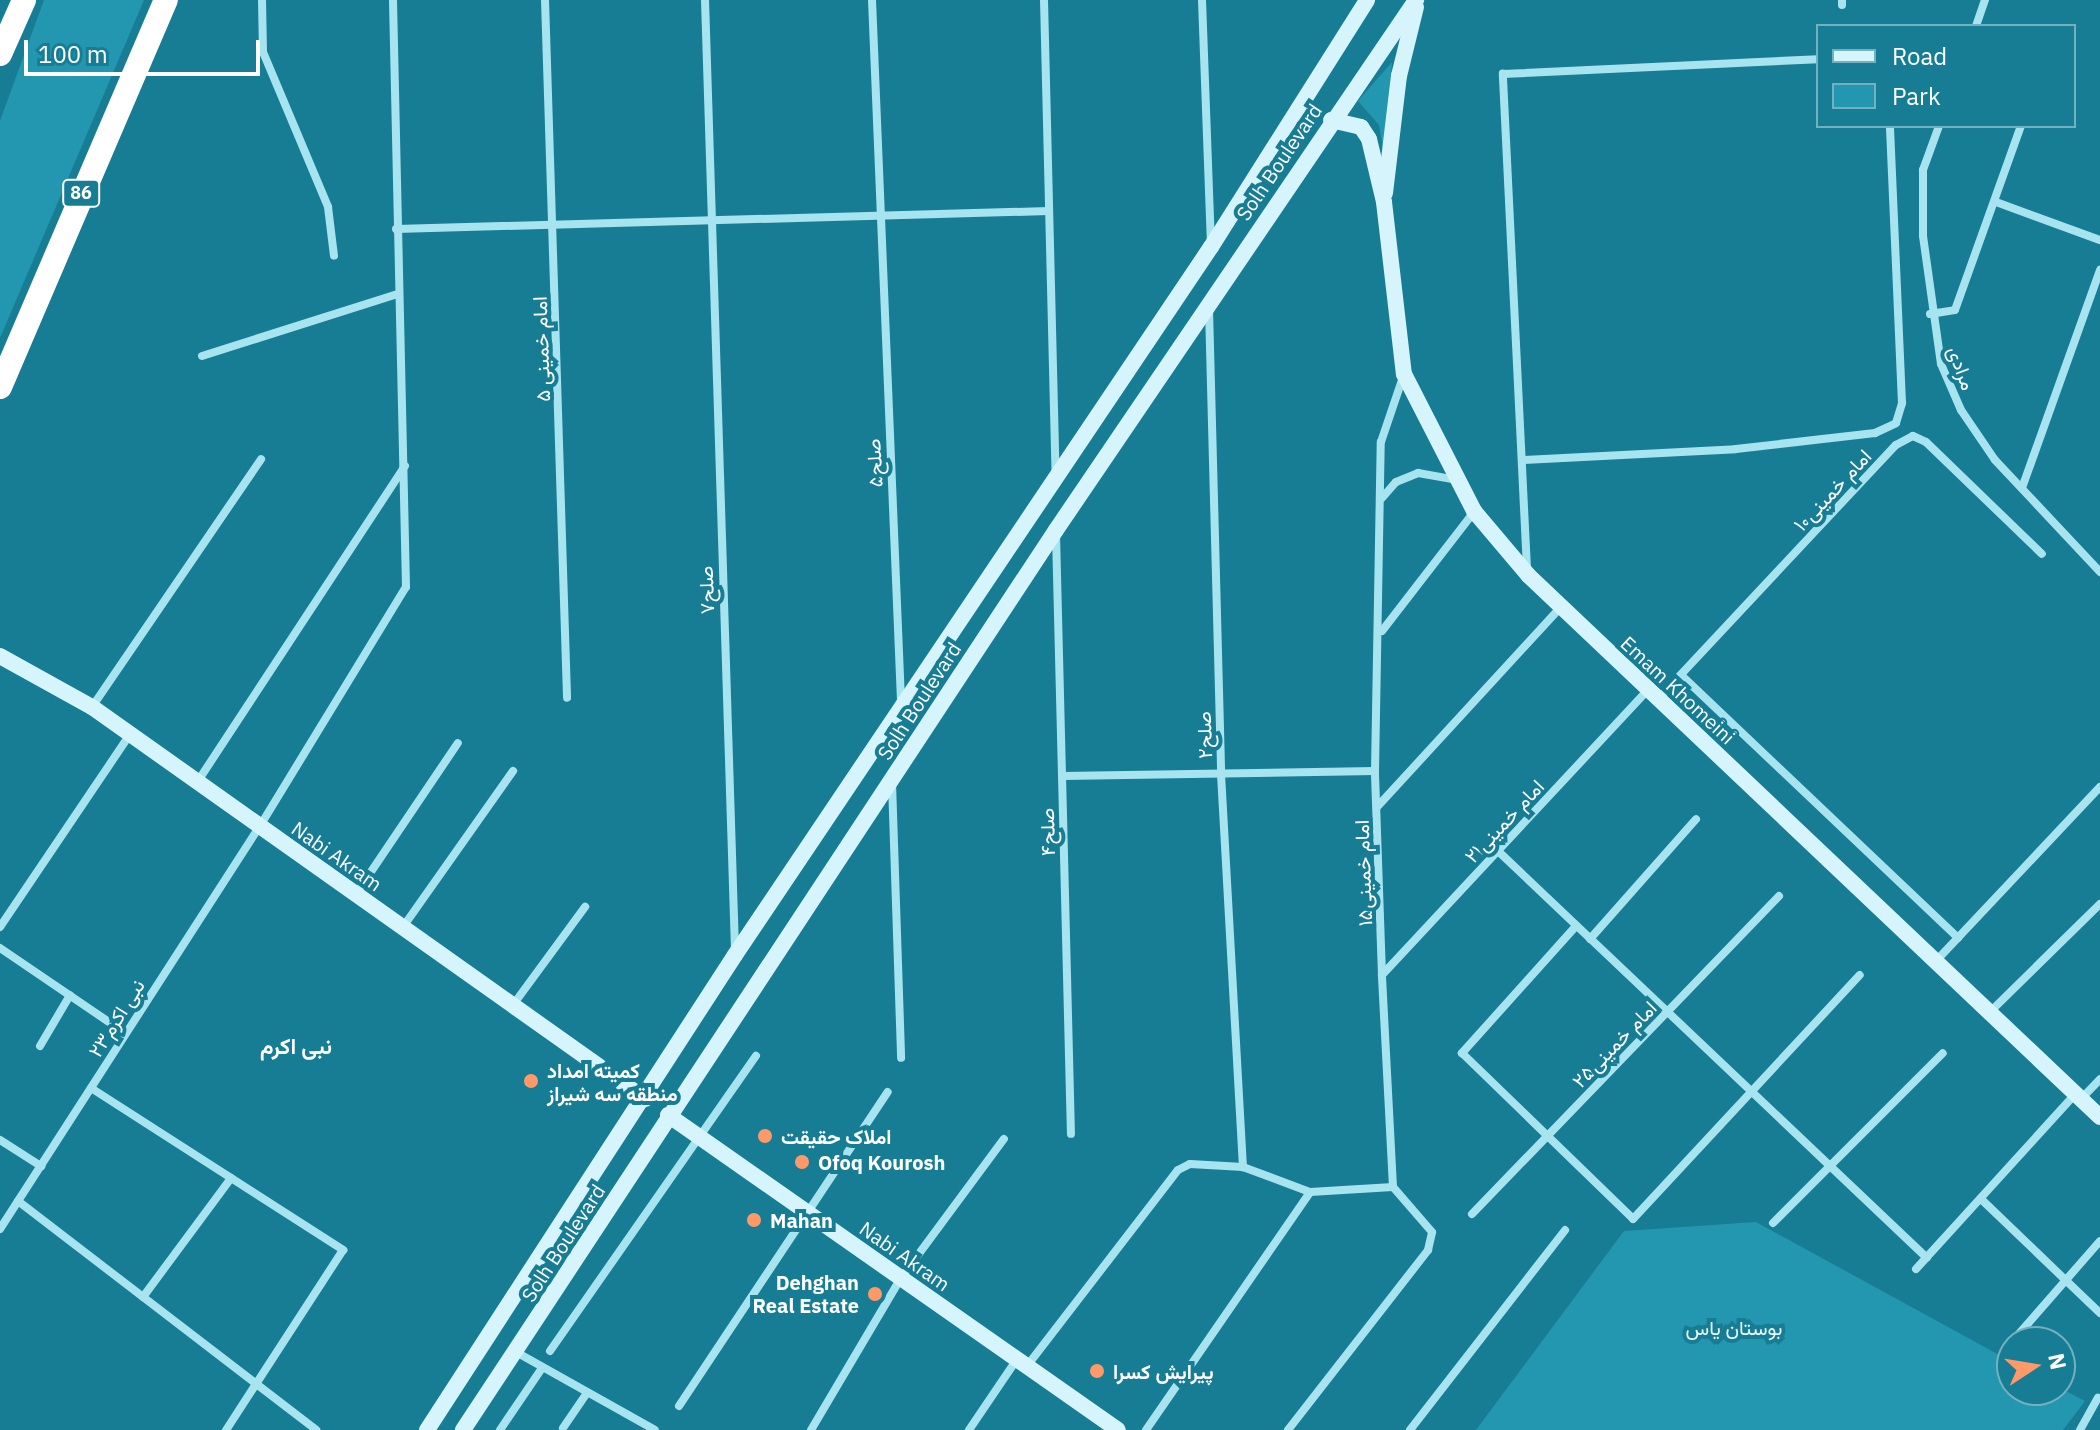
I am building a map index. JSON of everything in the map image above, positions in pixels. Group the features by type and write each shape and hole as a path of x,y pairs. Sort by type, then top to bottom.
{"highway":[{"path":"0,54 24,0"},
{"name":"86","path":"0,387 166,0"}],"main road":[{"name":"Solh Boulevard","path":"463,1430 1056,530 1331,120 1417,0"},
{"path":"1384,202 1399,76 1417,0"},
{"name":"Solh Boulevard","path":"427,1430 645,1099 735,955 1211,247 1364,2"},
{"path":"1331,120 1361,127 1384,202"},
{"name":"Emam Khomeini","path":"1384,202 1404,374 1452,479 1474,511 1528,575 1561,607 2100,1117"},
{"path":"1032,515 1056,530"},
{"name":"Nabi Akram","path":"0,656 92,707 645,1099"},
{"name":"Nabi Akram","path":"668,1115 1118,1430"}],"street":[{"path":"262,0 263,52 328,207 334,256"},
{"name":"نبی اکرم۲۳","path":"0,1229 399,605 410,566 396,229 393,0"},
{"name":"امام خمینی ۵","path":"545,0 567,698"},
{"name":"صلح۷","path":"705,0 735,955"},
{"name":"صلح۵","path":"872,0 901,707"},
{"path":"1044,0 1056,479"},
{"path":"1202,0 1211,247"},
{"path":"1977,24 1985,0"},
{"path":"1528,575 1503,74 1816,59"},
{"path":"1522,460 1736,449 1875,433 1896,423 1902,403 1890,128"},
{"name":"مرادی","path":"1938,128 1923,170 1930,314 1941,364 1961,410 2022,488 2100,572"},
{"path":"1930,314 1955,310 2020,128"},
{"path":"1996,202 2100,240"},
{"path":"396,229 710,224 1049,211"},
{"path":"2022,488 2100,270"},
{"path":"202,356 398,294"},
{"name":"صلح۲","path":"1209,301 1221,774 1243,1167"},
{"name":"۱۵امام خمینی","path":"1393,1187 1375,771 1381,631 1381,442 1404,374"},
{"name":"امام خمینی۱۰","path":"1653,694 1681,675 1896,445 1913,436 2042,554"},
{"path":"92,707 261,459"},
{"path":"197,782 405,466"},
{"path":"1381,499 1396,482 1418,473 1452,479"},
{"path":"1381,631 1474,511"},
{"name":"صلح۴","path":"1056,530 1071,1134"},
{"path":"1377,807 1561,607"},
{"path":"1681,675 1958,938"},
{"name":"امام خمینی۲۱","path":"1382,975 1498,851 1653,694"},
{"path":"0,927 130,734"},
{"path":"356,894 458,743"},
{"path":"403,927 513,771"},
{"path":"1062,776 1375,771"},
{"path":"892,778 901,1058"},
{"path":"1936,961 2100,787"},
{"path":"1590,939 1696,819"},
{"path":"1498,851 1927,1258"},
{"name":"امام خمینی۲۵","path":"1472,1214 1779,896"},
{"path":"1990,1012 2100,904"},
{"path":"513,1005 585,907"},
{"path":"1576,926 1462,1053 1549,1134 1633,1219 1749,1089 1860,975"},
{"path":"0,948 125,1033"},
{"path":"40,1046 70,995"},
{"path":"1773,1223 1943,1053"},
{"path":"550,1351 756,1056"},
{"path":"1916,1269 2078,1096 2100,1079"},
{"path":"91,1088 343,1250 258,1387 226,1430"},
{"path":"679,1406 805,1211 888,1092"},
{"path":"811,1430 901,1278 1004,1139"},
{"path":"0,1140 41,1166"},
{"path":"969,1430 1178,1170 1190,1164 1243,1167 1310,1192 1393,1187 1432,1232 1428,1250 1288,1430"},
{"path":"143,1297 231,1178"},
{"path":"1146,1430 1310,1192"},
{"path":"1981,1199 2100,1313"},
{"path":"18,1201 316,1430"},
{"path":"1410,1430 1565,1230"},
{"path":"2025,1326 2100,1241"},
{"path":"516,1352 655,1430"},
{"path":"500,1430 542,1368"},
{"path":"563,1428 587,1393"},
{"path":"2085,1428 2098,1398"}],"green space":[{"path":"44,0 144,0 0,338 0,121"},
{"path":"1392,62 1385,160 1379,125 1358,101"},
{"name":"بوستان یاس","path":"1756,1222 1996,1353 1996,1406 2076,1406 2076,1396 2085,1401 2063,1430 1476,1430 1624,1231"}],"place":[{"name":"کمیته امداد منطقه سه شیراز","path":"531,1081"},
{"name":"املاک حقیقت","path":"765,1136"},
{"name":"Ofoq Kourosh","path":"802,1162"},
{"name":"Mahan","path":"754,1220"},
{"name":"Dehghan Real Estate","path":"875,1294"},
{"name":"پیرایش کسرا","path":"1097,1371"}],"district":[{"name":"نبی اکرم","path":"296,1046"}]}
